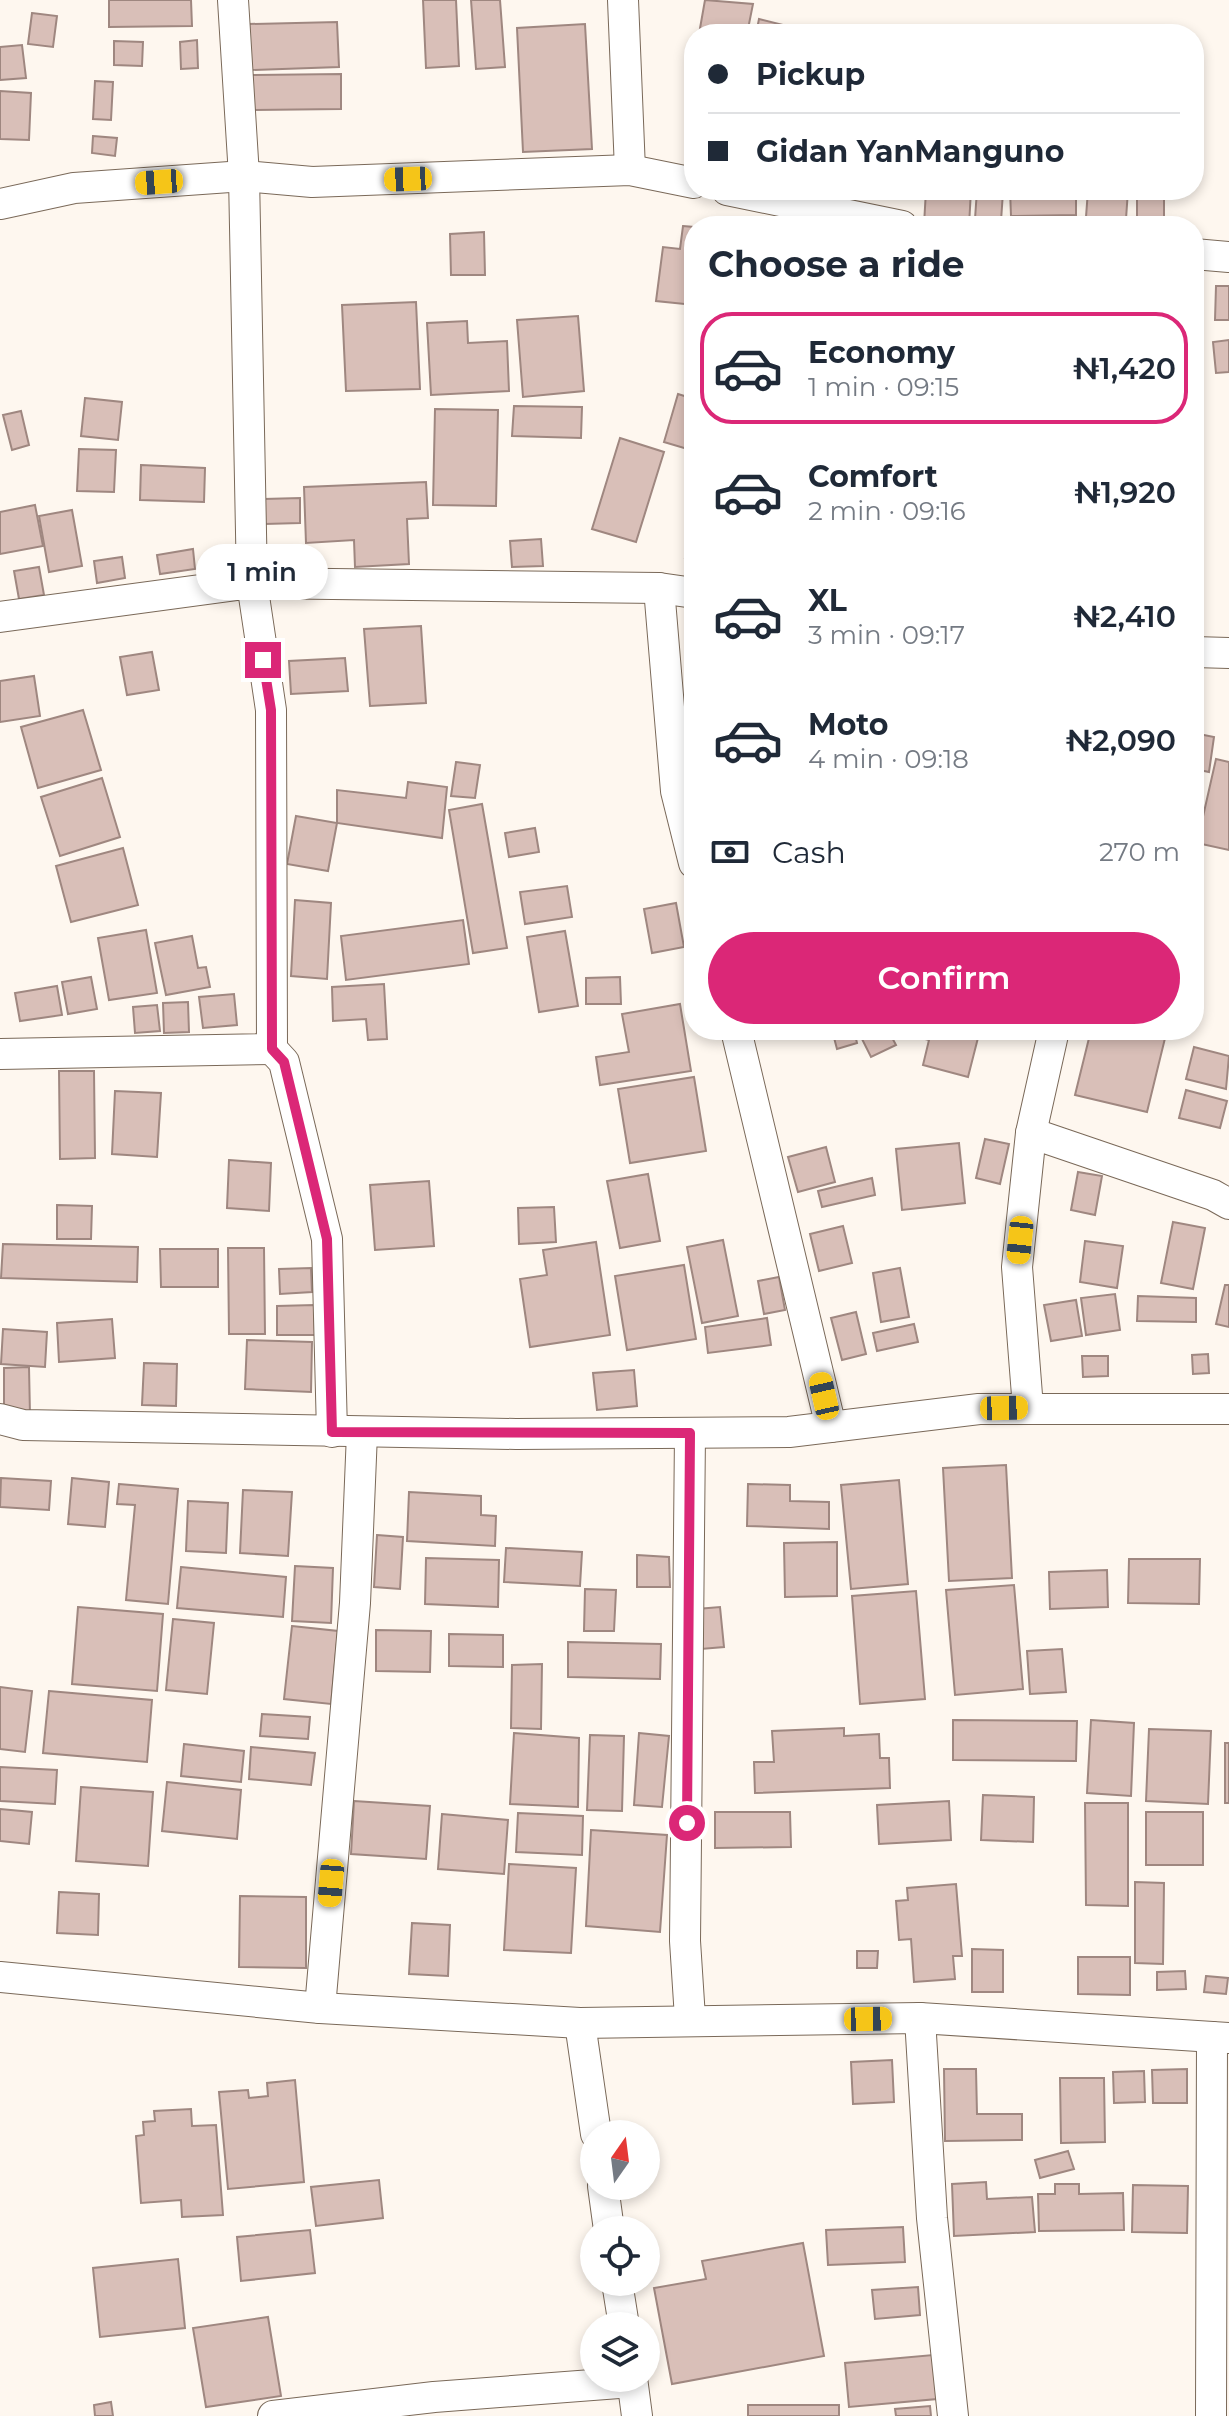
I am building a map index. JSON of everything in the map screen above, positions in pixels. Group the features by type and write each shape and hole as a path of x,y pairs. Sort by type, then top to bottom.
{"street":[{"path":"233,0 244,176 252,583 271,710 272,1049 284,1062 327,1239 347,1432 355,1603 320,2008"},
{"path":"623,0 630,170"},
{"path":"0,204 74,188 244,176 312,182 630,170 684,181"},
{"path":"776,200 853,216"},
{"path":"1204,255 1229,257"},
{"path":"0,617 252,583 659,588 684,592"},
{"path":"659,588 676,791 684,823"},
{"path":"1204,652 1229,653"},
{"path":"738,1040 831,1427"},
{"path":"1028,1408 1017,1267 1031,1133 1052,1040"},
{"path":"0,1054 272,1049"},
{"path":"1031,1133 1213,1195 1229,1204"},
{"path":"0,1419 23,1425 347,1432 690,1433 789,1432 979,1409 1229,1409"},
{"path":"690,1433 685,1941 690,2018"},
{"path":"0,1977 320,2008 580,2023 690,2018 920,2018 1220,2038 1211,2416"},
{"path":"920,2018 932,2218 953,2416"},
{"path":"580,2023 594,2120"},
{"path":"273,2416 434,2397 580,2384"},
{"path":"634,2392 637,2416"}],"building":[{"path":"109,0 191,0 192,26 109,27"},
{"path":"423,0 456,0 459,66 426,68"},
{"path":"471,0 500,0 505,67 476,69"},
{"path":"705,0 753,4 749,24 701,24"},
{"path":"32,13 57,16 53,47 28,44"},
{"path":"759,19 779,24 758,24"},
{"path":"337,22 339,67 251,70 249,24"},
{"path":"585,24 592,149 523,152 517,28"},
{"path":"197,40 198,68 181,69 180,42"},
{"path":"114,41 143,42 142,66 114,65"},
{"path":"22,45 26,78 0,80 0,47"},
{"path":"341,74 341,109 251,110 251,75"},
{"path":"95,81 113,82 111,120 93,119"},
{"path":"0,91 31,93 29,140 0,139"},
{"path":"93,136 117,138 115,156 92,153"},
{"path":"925,200 970,200 970,216 925,216"},
{"path":"976,200 1002,200 1001,216 975,216"},
{"path":"1010,200 1076,200 1076,215 1011,216"},
{"path":"1087,200 1127,200 1126,216 1086,216"},
{"path":"1137,200 1164,200 1164,216 1137,216"},
{"path":"684,226 684,304 656,301 663,247 680,249"},
{"path":"484,232 485,275 451,275 450,234"},
{"path":"1216,286 1229,286 1229,320 1215,320"},
{"path":"416,302 420,389 346,391 342,305"},
{"path":"578,316 584,391 523,397 517,320"},
{"path":"467,321 468,343 507,341 509,391 431,395 427,323"},
{"path":"1229,340 1229,372 1216,373 1213,342"},
{"path":"678,394 684,396 684,448 664,442"},
{"path":"85,398 122,402 118,440 81,436"},
{"path":"514,406 582,407 581,438 512,436"},
{"path":"435,409 498,410 496,506 433,505"},
{"path":"21,411 29,445 12,450 3,415"},
{"path":"620,438 664,452 636,542 592,529"},
{"path":"79,449 116,450 114,492 77,491"},
{"path":"141,465 205,468 204,502 140,500"},
{"path":"426,482 428,518 407,519 409,564 355,567 354,540 306,543 304,487"},
{"path":"300,498 300,523 265,524 264,499"},
{"path":"35,505 43,546 0,554 0,512"},
{"path":"72,510 82,566 49,572 39,516"},
{"path":"541,539 543,566 512,567 510,541"},
{"path":"193,549 195,569 160,574 157,555"},
{"path":"122,557 125,578 97,583 94,561"},
{"path":"39,567 44,595 19,599 14,571"},
{"path":"421,626 426,703 370,706 364,629"},
{"path":"152,652 159,690 127,695 120,657"},
{"path":"345,658 348,691 291,694 289,661"},
{"path":"34,676 40,716 0,722 0,681"},
{"path":"83,710 101,770 38,788 21,727"},
{"path":"1204,735 1214,737 1209,772 1204,771"},
{"path":"1216,759 1229,762 1229,850 1204,845 1204,812"},
{"path":"456,762 480,765 475,798 451,796"},
{"path":"102,778 120,837 60,856 41,797"},
{"path":"408,782 447,787 442,838 337,823 337,790 406,798"},
{"path":"482,804 507,948 473,953 449,810"},
{"path":"296,816 337,823 328,871 287,864"},
{"path":"535,828 539,852 509,857 505,833"},
{"path":"123,848 138,905 71,922 56,866"},
{"path":"567,886 572,917 525,924 520,892"},
{"path":"295,900 331,903 327,979 291,976"},
{"path":"676,903 684,947 652,953 644,909"},
{"path":"463,920 469,964 346,980 341,936"},
{"path":"146,930 157,993 109,1000 98,938"},
{"path":"565,931 578,1006 539,1012 527,937"},
{"path":"192,936 198,968 206,967 210,987 166,995 155,943"},
{"path":"91,977 97,1009 68,1014 62,982"},
{"path":"620,977 621,1004 586,1004 586,978"},
{"path":"384,984 387,1039 368,1040 366,1019 333,1021 332,987"},
{"path":"57,986 62,1015 20,1021 15,993"},
{"path":"234,994 237,1025 203,1028 199,997"},
{"path":"188,1002 189,1032 164,1033 163,1003"},
{"path":"680,1004 691,1071 600,1085 596,1057 629,1052 622,1014"},
{"path":"157,1005 160,1031 135,1033 133,1007"},
{"path":"835,1040 856,1040 857,1043 837,1049"},
{"path":"862,1040 893,1040 896,1045 871,1057"},
{"path":"929,1040 977,1040 968,1077 923,1065"},
{"path":"1089,1040 1165,1040 1147,1112 1075,1095"},
{"path":"1194,1047 1229,1056 1226,1089 1186,1079"},
{"path":"59,1071 94,1071 95,1158 60,1159"},
{"path":"694,1077 706,1151 630,1163 618,1089"},
{"path":"1186,1090 1227,1101 1220,1128 1179,1118"},
{"path":"115,1091 161,1093 157,1157 112,1154"},
{"path":"985,1139 1009,1144 1000,1184 976,1178"},
{"path":"959,1143 965,1203 902,1210 896,1149"},
{"path":"826,1147 835,1182 798,1192 788,1157"},
{"path":"229,1160 271,1163 269,1211 227,1208"},
{"path":"1078,1172 1102,1176 1095,1215 1071,1210"},
{"path":"648,1174 660,1241 620,1248 607,1181"},
{"path":"872,1178 875,1195 822,1207 818,1191"},
{"path":"429,1181 434,1246 375,1250 370,1185"},
{"path":"57,1205 92,1206 91,1239 57,1239"},
{"path":"554,1207 556,1242 519,1244 518,1208"},
{"path":"1173,1222 1205,1228 1193,1289 1161,1283"},
{"path":"843,1226 852,1263 819,1271 810,1234"},
{"path":"723,1240 738,1316 702,1323 687,1247"},
{"path":"1085,1241 1123,1246 1117,1288 1080,1282"},
{"path":"596,1242 610,1335 530,1347 520,1279 547,1275 543,1250"},
{"path":"3,1244 138,1247 137,1282 1,1278"},
{"path":"228,1248 264,1248 265,1334 229,1334"},
{"path":"160,1249 218,1249 218,1287 161,1287"},
{"path":"684,1265 696,1339 627,1350 615,1276"},
{"path":"311,1268 312,1292 280,1294 279,1269"},
{"path":"900,1268 909,1317 881,1322 873,1273"},
{"path":"779,1277 785,1310 764,1314 758,1281"},
{"path":"1225,1285 1229,1285 1229,1327 1216,1324"},
{"path":"1115,1294 1120,1330 1086,1335 1081,1298"},
{"path":"1138,1296 1196,1298 1196,1322 1137,1321"},
{"path":"1076,1300 1082,1336 1051,1341 1044,1305"},
{"path":"314,1305 315,1335 277,1335 277,1306"},
{"path":"856,1312 866,1354 842,1360 831,1318"},
{"path":"767,1318 771,1345 708,1353 705,1327"},
{"path":"112,1319 115,1358 59,1362 57,1323"},
{"path":"914,1324 918,1342 877,1351 873,1333"},
{"path":"3,1329 47,1332 45,1367 1,1364"},
{"path":"247,1340 312,1342 311,1392 245,1389"},
{"path":"1208,1354 1209,1373 1193,1374 1192,1355"},
{"path":"1082,1356 1108,1356 1108,1376 1083,1377"},
{"path":"144,1363 177,1364 176,1406 142,1405"},
{"path":"29,1367 30,1415 4,1416 4,1368"},
{"path":"634,1370 637,1406 597,1410 593,1373"},
{"path":"1006,1465 1012,1578 949,1581 943,1468"},
{"path":"1,1478 51,1481 49,1510 0,1507"},
{"path":"72,1478 109,1482 105,1527 68,1524"},
{"path":"899,1480 908,1584 851,1589 841,1485"},
{"path":"119,1484 178,1489 168,1604 126,1600 135,1505 117,1504"},
{"path":"748,1484 790,1485 790,1501 829,1502 829,1529 747,1526"},
{"path":"243,1490 292,1492 288,1556 240,1553"},
{"path":"409,1492 481,1496 481,1515 496,1516 495,1546 407,1541"},
{"path":"188,1501 228,1503 226,1553 186,1551"},
{"path":"377,1535 403,1537 400,1589 374,1587"},
{"path":"837,1542 837,1596 785,1597 784,1543"},
{"path":"506,1548 582,1552 580,1586 504,1582"},
{"path":"637,1555 669,1557 670,1587 637,1587"},
{"path":"426,1558 499,1560 498,1607 425,1604"},
{"path":"1129,1559 1200,1559 1199,1604 1128,1603"},
{"path":"295,1566 333,1568 331,1623 292,1621"},
{"path":"181,1567 286,1577 283,1617 177,1608"},
{"path":"1107,1570 1108,1607 1050,1609 1049,1572"},
{"path":"1014,1585 1023,1689 955,1695 946,1590"},
{"path":"585,1589 616,1590 614,1631 584,1631"},
{"path":"916,1591 925,1699 860,1704 852,1596"},
{"path":"78,1607 163,1614 157,1691 72,1684"},
{"path":"720,1607 724,1647 701,1649 697,1609"},
{"path":"173,1619 214,1623 207,1694 166,1690"},
{"path":"292,1626 338,1631 331,1704 284,1699"},
{"path":"376,1630 431,1631 430,1672 376,1671"},
{"path":"449,1634 503,1635 503,1667 449,1666"},
{"path":"568,1642 661,1644 660,1679 568,1677"},
{"path":"1062,1649 1066,1692 1030,1694 1027,1651"},
{"path":"542,1664 541,1729 511,1728 512,1665"},
{"path":"0,1687 32,1691 25,1752 0,1749"},
{"path":"49,1691 152,1700 147,1762 43,1753"},
{"path":"262,1714 310,1717 308,1739 260,1736"},
{"path":"953,1720 1077,1721 1076,1761 953,1760"},
{"path":"1091,1720 1134,1723 1131,1796 1087,1793"},
{"path":"844,1728 844,1736 879,1734 880,1758 889,1758 890,1788 755,1793 754,1762 774,1762 772,1731"},
{"path":"1149,1729 1211,1731 1208,1804 1146,1801"},
{"path":"514,1733 579,1738 578,1807 510,1804"},
{"path":"639,1733 669,1736 662,1807 634,1805"},
{"path":"590,1735 624,1736 622,1811 587,1810"},
{"path":"1225,1743 1229,1743 1229,1803 1225,1803"},
{"path":"184,1744 244,1751 241,1782 181,1776"},
{"path":"251,1747 315,1753 311,1785 249,1779"},
{"path":"0,1767 57,1770 55,1804 0,1801"},
{"path":"167,1782 241,1790 237,1839 162,1831"},
{"path":"81,1787 153,1792 148,1866 76,1861"},
{"path":"983,1795 1034,1797 1033,1842 981,1840"},
{"path":"354,1801 430,1806 426,1859 351,1854"},
{"path":"949,1801 951,1840 879,1844 877,1805"},
{"path":"1085,1803 1128,1803 1128,1906 1086,1905"},
{"path":"0,1809 32,1812 29,1844 0,1841"},
{"path":"715,1812 790,1812 791,1847 715,1848"},
{"path":"1146,1812 1203,1812 1203,1865 1146,1865"},
{"path":"518,1813 583,1816 582,1855 516,1852"},
{"path":"442,1814 508,1820 504,1874 438,1869"},
{"path":"591,1830 667,1835 660,1932 586,1926"},
{"path":"509,1864 576,1868 571,1953 504,1950"},
{"path":"1135,1882 1164,1883 1163,1964 1135,1963"},
{"path":"956,1884 962,1956 953,1956 955,1979 914,1982 911,1939 899,1940 896,1901 908,1900 907,1888"},
{"path":"59,1892 99,1894 98,1935 57,1933"},
{"path":"240,1896 306,1897 306,1968 239,1967"},
{"path":"412,1923 450,1925 448,1976 409,1974"},
{"path":"972,1949 1003,1950 1003,1992 972,1992"},
{"path":"857,1951 878,1951 877,1968 857,1968"},
{"path":"1078,1957 1130,1957 1130,1995 1078,1994"},
{"path":"1185,1971 1186,1989 1157,1990 1157,1972"},
{"path":"1206,1976 1228,1978 1226,1994 1204,1992"},
{"path":"892,2060 894,2102 853,2104 851,2062"},
{"path":"944,2069 976,2069 977,2114 1022,2114 1022,2140 945,2141"},
{"path":"1187,2069 1187,2103 1153,2103 1152,2070"},
{"path":"1144,2071 1145,2102 1114,2103 1113,2072"},
{"path":"1060,2078 1104,2078 1105,2142 1061,2143"},
{"path":"295,2080 304,2182 228,2189 219,2092 248,2090 249,2098 268,2096 267,2083"},
{"path":"191,2109 192,2126 216,2125 223,2215 182,2217 181,2200 141,2203 136,2136 144,2135 143,2122 155,2121 154,2111"},
{"path":"1068,2151 1074,2169 1040,2178 1035,2160"},
{"path":"379,2180 383,2218 316,2226 311,2187"},
{"path":"986,2182 987,2199 1032,2197 1035,2232 954,2236 952,2184"},
{"path":"1055,2184 1079,2184 1079,2194 1123,2193 1124,2230 1039,2231 1038,2194 1055,2194"},
{"path":"1133,2185 1188,2186 1187,2233 1132,2232"},
{"path":"903,2227 905,2262 828,2265 826,2230"},
{"path":"310,2230 315,2273 241,2281 237,2237"},
{"path":"803,2243 824,2356 672,2384 656,2296 660,2296 660,2287 706,2279 702,2261"},
{"path":"178,2259 185,2328 100,2337 93,2268"},
{"path":"918,2287 920,2315 875,2319 872,2290"},
{"path":"268,2317 281,2396 206,2407 193,2328"},
{"path":"933,2355 937,2399 849,2407 845,2363"},
{"path":"111,2402 113,2416 95,2416 94,2405"},
{"path":"748,2405 839,2405 839,2416 748,2416"},
{"path":"930,2406 931,2416 896,2416 895,2409"}],"route":[{"path":"263,660 271,710 272,1049 284,1062 327,1239 332,1432 690,1433 687,1823"}]}
